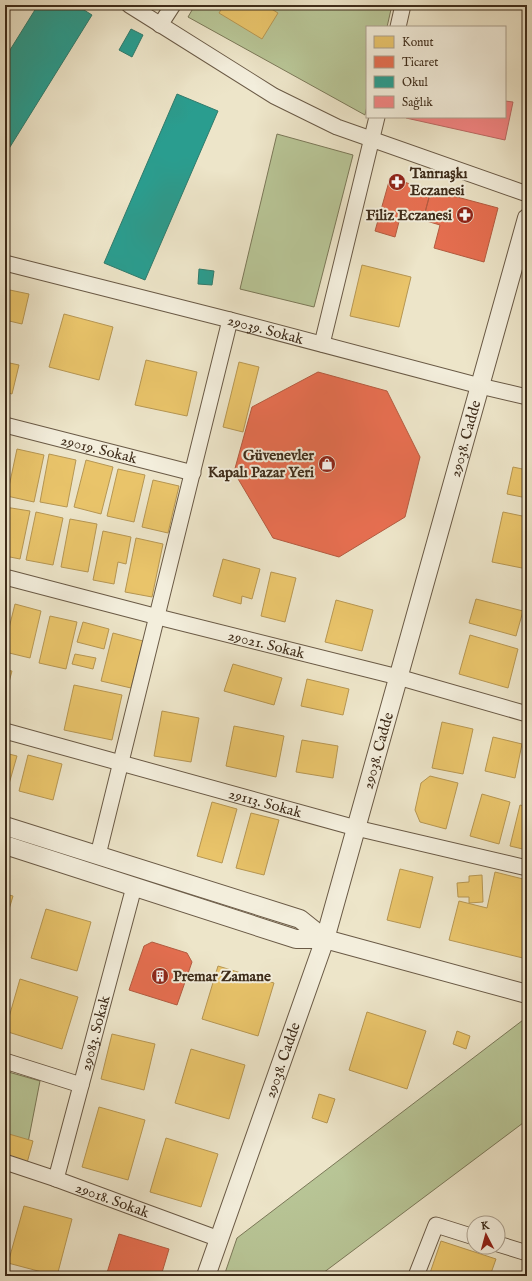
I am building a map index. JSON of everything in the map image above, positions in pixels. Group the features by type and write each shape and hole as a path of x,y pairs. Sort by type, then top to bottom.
{"street":[{"path":"129,5 274,96 337,127 527,194"},
{"path":"160,25 173,5"},
{"path":"398,26 403,5"},
{"path":"322,344 377,118"},
{"name":"29038. Cadde","path":"206,1276 325,939 527,218"},
{"name":"29039. Sokak","path":"5,263 527,397"},
{"path":"98,855 122,763 230,320"},
{"name":"29019. Sokak","path":"5,424 193,474"},
{"name":"29021. Sokak","path":"5,577 398,677 527,714"},
{"name":"29113. Sokak","path":"5,731 356,828 527,868"},
{"path":"5,826 300,919 325,939"},
{"path":"5,845 296,939 325,939 527,994"},
{"name":"29083. Sokak","path":"56,1179 134,887"},
{"path":"5,1061 81,1085"},
{"name":"29018. Sokak","path":"5,1162 56,1179 219,1239"},
{"path":"416,1276 436,1226 466,1235"},
{"path":"506,1246 527,1253"}],"green space":[{"path":"195,5 392,5 387,26 366,26 365,115 188,17"},
{"path":"277,134 353,155 314,307 240,289"},
{"path":"527,1017 527,1120 319,1276 224,1276 237,1238"},
{"path":"5,1071 40,1081 25,1158 5,1151"}],"building: Konut":[{"path":"224,5 265,5 278,13 262,39 219,13"},
{"path":"362,265 411,277 399,327 350,316"},
{"path":"5,289 29,294 22,324 5,320"},
{"path":"64,314 113,327 99,380 49,367"},
{"path":"146,360 197,372 187,416 135,405"},
{"path":"5,362 19,365 12,394 5,392"},
{"path":"239,362 259,367 243,432 223,427"},
{"path":"17,449 44,455 34,502 7,496"},
{"path":"49,454 76,460 67,507 40,502"},
{"path":"86,460 113,467 101,514 74,507"},
{"path":"513,467 527,470 527,498 507,494"},
{"path":"118,469 145,475 134,522 107,516"},
{"path":"153,480 179,486 168,533 142,527"},
{"path":"5,507 30,511 20,559 5,556"},
{"path":"36,512 63,518 53,565 26,560"},
{"path":"503,512 527,517 527,569 492,562"},
{"path":"70,519 97,524 88,572 61,567"},
{"path":"103,531 131,537 126,564 118,562 114,584 93,580"},
{"path":"136,538 163,544 152,597 125,592"},
{"path":"223,559 260,569 252,599 242,596 241,604 213,596"},
{"path":"271,572 296,578 285,622 261,616"},
{"path":"476,599 523,611 516,636 469,623"},
{"path":"336,600 373,610 362,651 325,642"},
{"path":"15,604 41,611 30,658 5,652 5,644"},
{"path":"50,616 77,622 66,669 39,663"},
{"path":"83,622 109,629 104,649 77,642"},
{"path":"113,633 143,641 131,688 101,681"},
{"path":"470,635 518,649 508,688 459,674"},
{"path":"75,654 96,658 93,669 72,664"},
{"path":"233,664 282,678 274,705 224,691"},
{"path":"5,670 12,671 5,697"},
{"path":"307,679 349,689 343,715 301,706"},
{"path":"74,685 122,695 112,740 64,730"},
{"path":"162,711 199,718 191,762 154,756"},
{"path":"442,722 473,729 463,774 432,768"},
{"path":"234,726 284,736 276,777 226,766"},
{"path":"493,737 522,744 515,778 485,771"},
{"path":"302,740 338,746 333,778 296,772"},
{"path":"5,753 17,756 7,791 5,791"},
{"path":"28,755 62,764 53,800 19,791"},
{"path":"430,776 458,783 446,829 420,822 415,810 421,783"},
{"path":"482,794 510,802 499,844 470,836"},
{"path":"212,802 237,809 222,863 197,856"},
{"path":"520,805 527,807 527,850 510,846"},
{"path":"251,813 279,820 264,875 236,868"},
{"path":"400,869 433,877 420,928 387,920"},
{"path":"495,872 527,880 527,959 449,940 459,901 487,908"},
{"path":"482,875 483,902 469,903 469,897 458,897 457,883 469,882 469,876"},
{"path":"5,894 13,896 5,923"},
{"path":"46,909 91,922 77,971 31,958"},
{"path":"218,966 274,983 258,1036 202,1019"},
{"path":"20,979 78,997 62,1049 5,1031"},
{"path":"367,1012 426,1031 407,1089 349,1070"},
{"path":"457,1031 470,1036 466,1049 453,1044"},
{"path":"112,1034 155,1044 144,1090 101,1079"},
{"path":"191,1049 245,1065 229,1119 175,1103"},
{"path":"319,1094 335,1099 327,1123 312,1118"},
{"path":"99,1107 145,1120 128,1180 82,1167"},
{"path":"9,1134 33,1141 27,1163 5,1157 5,1148"},
{"path":"166,1138 218,1154 201,1207 150,1192"},
{"path":"24,1206 72,1219 57,1276 8,1263"},
{"path":"441,1241 466,1249 466,1255 484,1255 496,1259 490,1276 429,1276"},
{"path":"526,1262 527,1276 522,1276"}],"building: Ticaret":[{"path":"390,178 431,190 423,220 401,214 395,237 375,231"},
{"path":"431,190 498,208 484,262 434,248 440,225 423,220"},
{"name":"Güvenevler Kapalı Pazar Yeri","path":"318,372 387,391 420,457 405,517 339,557 273,538 234,472 252,407"},
{"name":"Premar Zamane","path":"152,942 187,953 192,962 177,1005 129,990 144,946"},
{"path":"119,1234 169,1249 161,1276 106,1276"}],"building: Okul":[{"path":"38,5 76,5 92,15 5,155 5,58"},
{"path":"131,29 143,35 132,57 119,50"},
{"path":"177,94 218,111 145,280 104,263"},
{"path":"199,269 214,271 212,285 198,284"}],"building: Sağlık":[{"path":"506,101 513,102 505,140 406,118 506,118"}],"place":[{"name":"Tanrıaşkı Eczanesi","path":"397,182"},
{"name":"Filiz Eczanesi","path":"465,215"},
{"name":"Güvenevler Kapalı Pazar Yeri","path":"327,464"},
{"name":"Premar Zamane","path":"160,976"}]}
